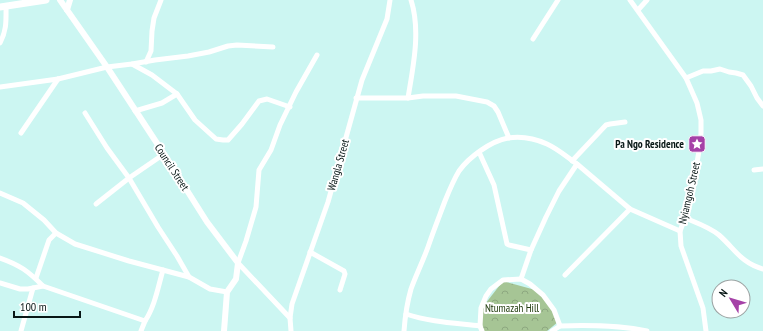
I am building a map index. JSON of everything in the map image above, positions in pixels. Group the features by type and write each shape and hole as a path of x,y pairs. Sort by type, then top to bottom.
{"main road":[{"path":"3,6 17,2 46,0"}],"street":[{"name":"Council Street","path":"60,0 107,67 207,222 238,264"},
{"path":"67,10 70,0"},
{"path":"146,62 151,51 154,18 161,0"},
{"name":"Wangla Street","path":"291,331 290,318 292,304 328,202 362,80 387,19 390,0"},
{"path":"408,98 416,33 413,8 410,0"},
{"path":"533,39 558,0"},
{"name":"Nyiamgoh Street","path":"630,0 686,78 697,102 701,120 701,133 693,186 680,231 681,246 703,308 706,331"},
{"path":"638,10 647,0"},
{"path":"0,43 5,34 6,25 3,6"},
{"path":"0,87 58,79 107,67 188,56 209,52 228,46 273,47"},
{"path":"151,51 155,60"},
{"path":"224,331 227,292 236,279 238,264 256,207 259,170 271,150 280,125 296,92 317,55"},
{"path":"132,64 152,75 177,94 195,120 216,139 228,140 259,101 267,99 290,107"},
{"path":"686,78 703,71 720,69 743,75 763,106"},
{"path":"22,133 58,79"},
{"path":"135,111 162,103 177,94"},
{"path":"356,98 456,96 487,102 494,106 498,112 509,138"},
{"path":"85,113 107,148 129,178 158,227 178,256 189,277"},
{"path":"521,279 531,250 559,191 575,163 606,125 625,122"},
{"path":"404,331 412,288 453,181 466,163 479,152 496,142 509,138 525,138 549,145 575,163 630,209 680,231"},
{"path":"479,152 494,185 507,244 531,250"},
{"path":"96,204 129,178 164,154"},
{"path":"754,170 763,169"},
{"path":"0,193 23,202 44,220 56,233 75,244 129,261 189,277 210,289 227,292"},
{"path":"565,275 630,209"},
{"path":"685,218 709,228 719,235 746,261 755,267 763,269"},
{"path":"36,278 49,240 56,233"},
{"path":"310,252 344,271 345,274 340,290"},
{"path":"0,258 17,264 36,278 43,286 145,321"},
{"path":"238,264 290,318"},
{"path":"141,331 154,304 163,270"},
{"path":"406,314 435,322 481,329 481,308 491,289 503,280 521,279 530,284 543,295 554,310 560,326"},
{"path":"0,283 20,289 43,286"},
{"path":"21,331 33,288"},
{"path":"552,331 560,326 588,325 633,328 647,331"}],"green space":[{"name":"Ntumazah Hill","path":"503,281 539,291 553,310 558,322 547,331 480,331 482,308"}],"place":[{"name":"Pa Ngo Residence","path":"697,144"}]}
